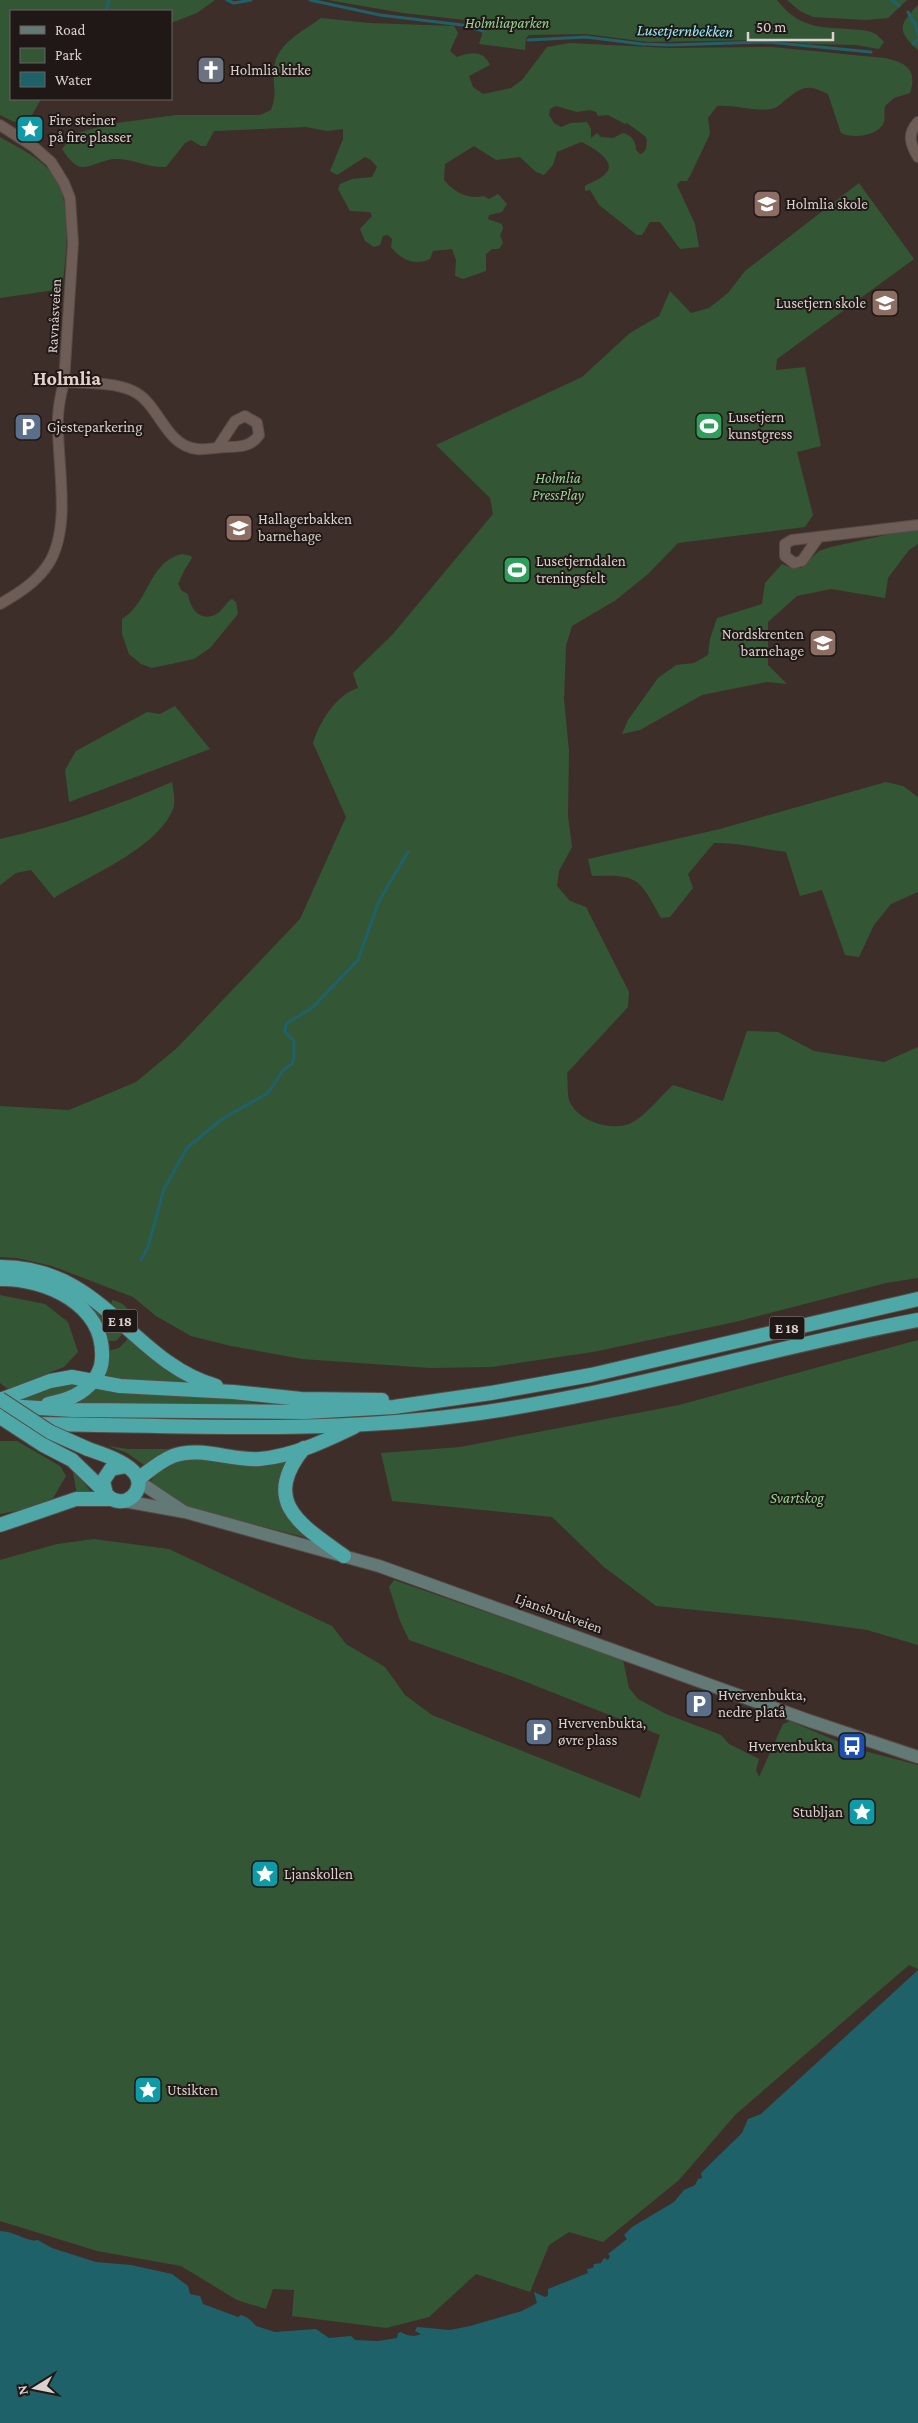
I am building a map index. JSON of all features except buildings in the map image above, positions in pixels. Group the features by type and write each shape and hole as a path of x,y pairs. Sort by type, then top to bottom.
{"highway":[{"name":"E 18","path":"0,1266 47,1274 81,1289 110,1311 174,1368 208,1384 233,1392"},
{"name":"E 18","path":"0,1278 24,1280 46,1286 68,1298 84,1311 97,1328 103,1346 102,1362 93,1381 72,1398 40,1406"},
{"name":"E 18","path":"0,1406 40,1406 73,1410 305,1412 363,1410 491,1394 591,1375 918,1299"},
{"name":"E 18","path":"0,1424 255,1427 360,1424 456,1416 552,1402 918,1320"},
{"name":"E 18","path":"0,1400 61,1378 72,1377 120,1386 233,1392 309,1399 425,1401"},
{"name":"E 18","path":"0,1400 50,1432 108,1456 133,1471 138,1480 137,1492 113,1497"},
{"path":"0,1417 43,1445 72,1460 113,1497"},
{"name":"E 18","path":"138,1480 174,1456 196,1453 254,1459 277,1457 304,1448 360,1424"},
{"path":"304,1448 293,1461 287,1475 285,1485 288,1506 311,1532 344,1556"},
{"path":"113,1497 103,1481 107,1472 116,1466 126,1466"},
{"path":"0,1525 76,1499 113,1497"}],"main road":[{"name":"Ljansbrukveien","path":"138,1480 185,1512"},
{"name":"Ljansbrukveien","path":"113,1497 185,1512 400,1573 870,1742 918,1757"}],"street":[{"path":"918,122 912,128 910,138 918,157"},
{"name":"Ravnåsveien","path":"0,124 34,147 50,162 64,183 70,198 73,243 64,382 59,402 61,513 58,543 52,558 39,575 26,588 0,604"},
{"path":"64,382 132,390 145,400 177,440 196,448 218,447"},
{"path":"818,538 882,528 918,525"}],"green space":[{"path":"0,0 215,0 197,13 172,23 172,10 10,10 10,100 40,100 32,115 14,122 0,115"},
{"name":"Holmliaparken","path":"328,0 777,0 797,19 808,24 868,31 876,34 884,42 879,49 856,45 811,44 771,40 648,42 586,34 529,35 526,38 525,50 479,44 484,28 474,21 403,13"},
{"path":"787,0 907,0 888,18 867,20 813,17 800,11"},
{"path":"918,5 918,50 906,37 903,28 907,18"},
{"path":"321,18 369,23 454,26 458,33 450,51 457,57 472,53 480,55 490,65 469,76 473,87 483,94 511,88 522,80 547,47 570,43 669,48 772,47 884,58 898,62 908,68 911,72 912,85 910,93 894,98 885,106 884,122 881,127 871,133 859,136 841,133 828,94 814,88 800,90 775,108 753,109 717,106 708,118 710,134 691,174 687,181 680,181 677,185 695,224 699,247 680,249 660,222 650,222 642,235 637,235 599,205 590,190 585,191 585,186 604,175 609,168 608,164 601,154 581,142 557,152 553,165 544,175 536,172 520,157 496,160 474,146 445,164 444,180 452,188 467,196 484,196 489,199 498,194 507,204 502,212 489,215 488,219 502,224 503,229 500,235 503,243 499,249 492,249 486,254 486,271 463,279 455,276 456,260 452,249 433,251 430,259 414,262 395,252 391,247 392,239 388,235 383,236 380,245 374,247 365,241 360,229 372,216 370,212 350,211 338,189 340,184 352,179 372,177 377,167 371,160 365,157 337,175 330,171 343,139 343,129 327,131 306,127 214,131 206,146 201,146 191,140 185,143 166,167 113,159 82,167 73,163 62,149 74,134 110,124 176,115 260,115 271,110 274,98 274,68 276,59 285,45","holes":["556,106 577,112 590,110 596,112 598,116 608,115 625,124 627,123 646,137 646,149 640,154 636,150 633,139 623,133 613,138 601,137 597,133 591,138 591,129 587,122 571,123 561,127 554,123 549,115 550,109"]},
{"path":"0,137 43,164 57,180 62,194 67,226 62,289 0,298"},
{"name":"Holmlia PressPlay","path":"859,183 914,259 777,359 776,370 805,367 821,446 797,452 813,515 805,527 678,543 648,574 616,600 572,626 566,646 564,699 569,751 568,816 572,847 559,871 557,886 570,901 586,907 629,992 628,1007 567,1073 569,1100 573,1108 588,1120 607,1126 617,1126 625,1125 638,1119 673,1085 723,1101 747,1031 778,1032 814,1051 884,1062 918,1047 918,1278 886,1283 735,1322 593,1352 492,1367 430,1368 302,1359 231,1346 191,1336 156,1316 133,1297 52,1266 17,1258 0,1257 0,1106 69,1110 136,1082 177,1048 300,919 346,817 313,743 320,726 330,710 343,696 358,688 353,673 393,634 493,514 490,498 436,445 582,377 630,333 659,316 670,291 691,313 709,308 728,293 745,271"},
{"path":"908,530 918,531 918,544 909,550 888,578 885,598 831,589 797,596 768,622 768,665 787,684 767,682 702,695 640,730 622,734 628,720 658,678 676,665 694,663 708,655 710,639 717,618 762,604 765,583 782,564 792,568 801,568 819,551"},
{"path":"182,554 192,558 178,584 182,591 188,594 194,610 202,616 212,616 220,612 232,599 236,602 238,614 210,648 194,659 152,668 141,664 129,654 122,634 122,619 138,603 162,565 171,558"},
{"path":"175,706 210,749 69,802 65,770 76,751 147,712 160,714"},
{"path":"172,782 174,806 165,823 153,837 121,860 54,898 31,870 16,873 0,885 0,839 88,815"},
{"path":"886,782 903,786 918,797 918,892 891,904 874,925 859,957 845,955 822,890 800,896 786,852 714,843 688,874 693,888 670,917 661,918 647,894 636,881 619,876 592,876 588,859 720,829"},
{"path":"79,1293 125,1331 116,1341 107,1341 101,1324"},
{"path":"0,1295 45,1304 68,1322 78,1352 64,1367 8,1389 0,1383"},
{"path":"112,1300 121,1303 127,1308 131,1323 111,1306"},
{"path":"130,1337 190,1383 101,1380 108,1351 119,1348"},
{"name":"Svartskog","path":"918,1340 918,1645 867,1630 796,1620 656,1606 604,1567 552,1517 392,1501 381,1453 460,1447 679,1405"},
{"path":"83,1382 70,1392 53,1398 35,1401 19,1399 45,1387"},
{"path":"95,1387 231,1398 265,1405 73,1404"},
{"path":"0,1441 17,1441 60,1466 66,1476 53,1498 32,1508 0,1514"},
{"path":"108,1446 128,1449 173,1449 144,1465 127,1453"},
{"path":"182,1459 286,1461 282,1475 308,1538 194,1509 184,1505 150,1482 159,1470"},
{"path":"72,1467 95,1497 78,1500"},
{"path":"94,1539 169,1549 332,1626 346,1644 385,1667 405,1695 432,1715 640,1798 660,1735 511,1676 409,1640 400,1621 389,1587 394,1580 623,1660 629,1688 638,1699 666,1714 721,1735 729,1744 759,1759 756,1770 759,1777 783,1724 790,1721 853,1748 918,1765 918,1969 909,1965 736,2114 679,2180 603,2242 569,2232 549,2245 530,2292 476,2274 429,2317 386,2328 292,2316 294,2290 273,2289 266,2309 237,2300 181,2266 97,2251 0,2221 0,1560 57,1544"}],"water":[{"path":"918,1970 918,2423 0,2423 0,2231 30,2240 38,2240 52,2248 96,2262 131,2265 172,2274 188,2286 190,2294 200,2296 203,2304 238,2317 241,2315 250,2319 256,2326 275,2332 316,2329 329,2338 351,2336 355,2340 378,2341 397,2338 398,2333 401,2332 416,2336 421,2334 415,2331 417,2327 450,2330 470,2326 522,2311 537,2303 534,2292 545,2297 548,2296 548,2289 588,2273 587,2269 593,2268 594,2264 601,2263 604,2258 608,2260 610,2256 608,2254 627,2239 624,2235 632,2227 674,2202 684,2190 695,2185 698,2179 702,2178 701,2173 742,2133 748,2119 761,2114"}],"waterway":[{"path":"106,10 109,0"},
{"name":"Lusetjernbekken","path":"227,0 234,3 251,0"},
{"name":"Lusetjernbekken","path":"310,0 380,15 462,25 483,31"},
{"path":"892,0 899,6"},
{"path":"908,12 915,24 918,35"},
{"name":"Lusetjernbekken","path":"528,40 586,37 642,44 669,45 768,42 871,52"},
{"name":"Lusetjernbekken","path":"913,44 918,40"},
{"name":"Lusetjernbekken","path":"141,1260 148,1247 164,1189 187,1148 222,1119 268,1093 284,1069 292,1064 294,1041 285,1032 286,1024 313,1007 358,960 379,901 408,852"}],"place":[{"name":"Holmlia kirke","path":"211,70"},
{"name":"Fire steiner på fire plasser","path":"30,129"},
{"name":"Holmlia skole","path":"767,204"},
{"name":"Lusetjern skole","path":"885,303"},
{"name":"Lusetjern kunstgress","path":"709,426"},
{"name":"Gjesteparkering","path":"28,427"},
{"name":"Hallagerbakken barnehage","path":"239,528"},
{"name":"Lusetjerndalen treningsfelt","path":"517,570"},
{"name":"Nordskrenten barnehage","path":"823,643"},
{"name":"Hvervenbukta, nedre platå","path":"699,1704"},
{"name":"Hvervenbukta, øvre plass","path":"539,1732"},
{"name":"Hvervenbukta","path":"852,1746"},
{"name":"Stubljan","path":"862,1812"},
{"name":"Ljanskollen","path":"265,1874"},
{"name":"Utsikten","path":"148,2090"}],"district":[{"name":"Holmlia","path":"67,378"}]}
